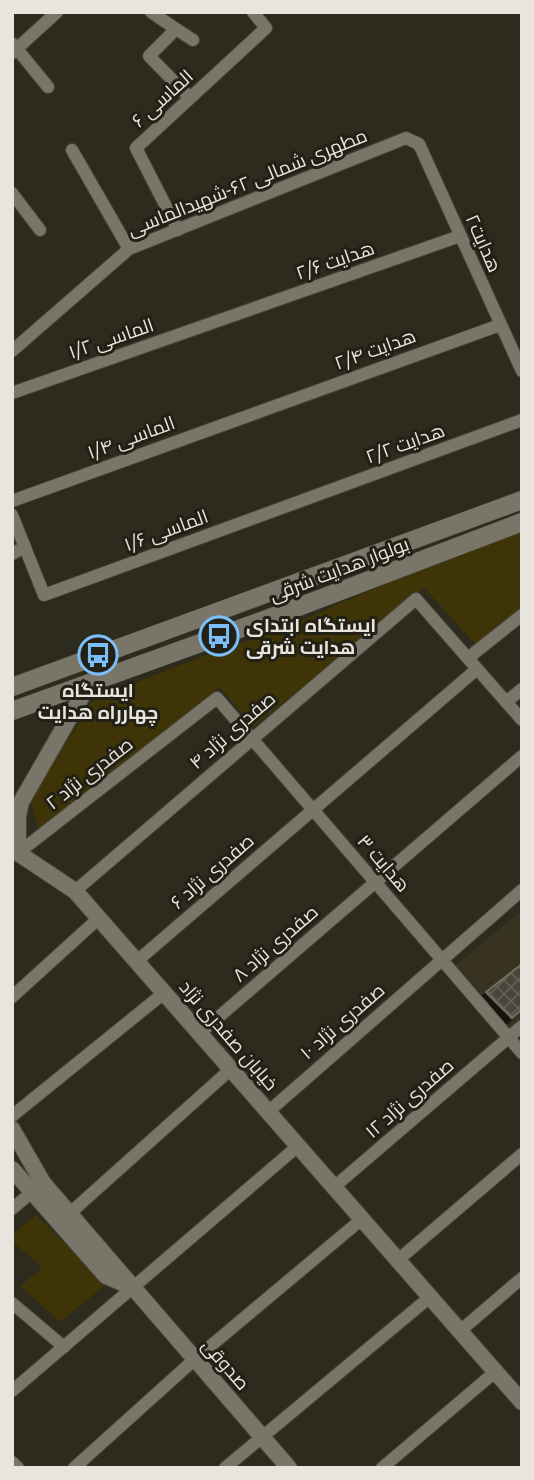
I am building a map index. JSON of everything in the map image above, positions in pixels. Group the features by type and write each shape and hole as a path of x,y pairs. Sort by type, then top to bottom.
{"main road":[{"name":"بولوار هدایت شرقی","path":"12,687 522,500"},
{"name":"بولوار هدایت شرقی","path":"12,711 264,620 522,522"}],"street":[{"path":"48,87 14,48 57,12"},
{"path":"152,12 193,40"},
{"name":"الماسی ۶","path":"178,230 136,148 266,28 253,12"},
{"path":"176,29 149,56 190,98"},
{"name":"مطهری شمالی ۶۲-شهیدالماسی","path":"12,351 129,249 406,138"},
{"name":"هدایت۲","path":"406,138 419,144 500,325 516,344 522,371"},
{"path":"72,150 129,249"},
{"path":"12,193 40,230"},
{"name":"هدایت ۲/۶","path":"222,319 460,236"},
{"name":"الماسی ۱/۲","path":"12,393 222,319"},
{"name":"هدایت ۲/۴","path":"263,410 500,325"},
{"name":"الماسی ۱/۴","path":"12,501 263,410"},
{"name":"هدایت ۲/۲","path":"301,501 522,420"},
{"name":"الماسی ۱/۶","path":"25,547 44,595 301,501"},
{"path":"12,515 25,547 12,554"},
{"name":"صفدری نژاد ۴","path":"75,891 416,599 468,658"},
{"path":"522,615 468,658 522,720"},
{"name":"صفدری نژاد ۶","path":"137,961 477,669"},
{"path":"15,855 18,816 22,802 90,682"},
{"path":"506,702 522,689"},
{"name":"هدایت ۳","path":"216,698 522,1054"},
{"name":"صفدری نژاد ۲","path":"15,855 216,698"},
{"name":"صفدری نژاد ۸","path":"200,1033 522,756"},
{"name":"خیابان صفدری نژاد","path":"15,855 75,891 522,1402"},
{"name":"صفدری نژاد ۱۰","path":"268,1112 522,890"},
{"path":"12,997 99,918"},
{"path":"12,1116 164,993"},
{"name":"صفدری نژاد ۱۲","path":"334,1187 522,1026"},
{"path":"69,1214 231,1069"},
{"path":"12,1129 37,1187 106,1276 132,1287"},
{"path":"12,1391 298,1146"},
{"path":"398,1260 522,1154"},
{"path":"12,1169 37,1187"},
{"path":"12,1209 37,1187"},
{"name":"صدوقی","path":"37,1187 69,1214 289,1468"},
{"path":"74,1468 195,1359 362,1219"},
{"path":"460,1331 522,1278"},
{"path":"225,1468 430,1297"},
{"path":"12,1303 64,1347"},
{"path":"382,1468 495,1372"}],"shaded area":[{"path":"522,531 522,607 476,645 424,588 253,727 220,687 39,832 30,800 93,700 298,622 445,557"},
{"path":"522,910 522,1017 510,1027 456,965"},
{"path":"36,1215 107,1284 60,1322 20,1286 42,1268 12,1241 12,1234"}],"building":[{"path":"522,964 522,1009 512,1018 486,992"}],"place":[{"name":"ایستگاه ابتدای هدایت شرقی","path":"219,636"},
{"name":"ایستگاه چهارراه هدایت","path":"98,655"}]}
